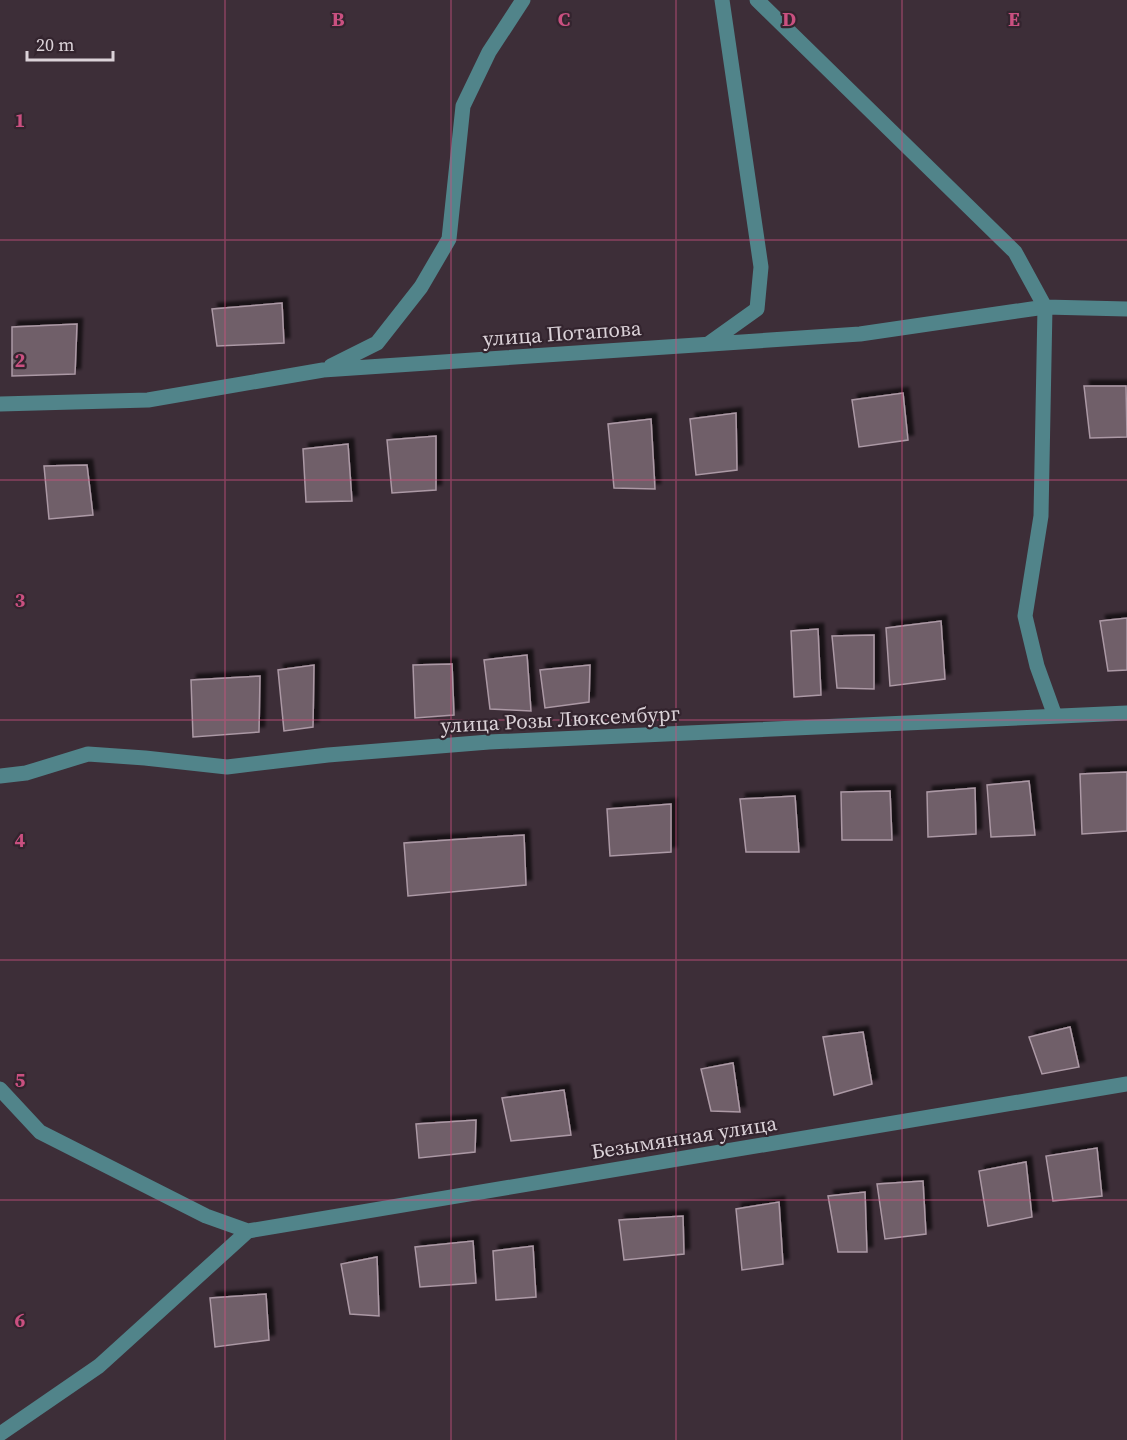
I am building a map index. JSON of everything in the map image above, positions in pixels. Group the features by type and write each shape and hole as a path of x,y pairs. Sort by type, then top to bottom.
{"street":[{"path":"322,370 377,343 422,287 448,239 462,106 489,52 523,0"},
{"path":"708,344 757,309 760,267 722,0"},
{"path":"757,0 1015,252 1045,307 1041,516 1025,616 1036,666 1055,716"},
{"name":"улица Потапова","path":"0,404 148,400 322,370 860,334 1045,307 1127,309"},
{"name":"улица Розы Люксембург","path":"0,776 26,772 88,754 227,767 328,755 489,742 1127,713"},
{"name":"Безымянная улица","path":"248,1231 1127,1084"},
{"path":"0,1089 40,1132 206,1216 248,1231 99,1366 0,1434"}],"building":[{"path":"282,303 284,343 217,346 212,309"},
{"path":"77,324 75,374 12,376 12,327"},
{"path":"1084,386 1126,386 1127,437 1090,438"},
{"path":"903,393 908,440 859,447 852,400"},
{"path":"736,413 737,470 696,475 690,419"},
{"path":"651,419 655,489 614,488 608,424"},
{"path":"436,436 436,490 392,493 387,440"},
{"path":"348,444 352,501 306,502 303,449"},
{"path":"87,465 93,515 49,519 44,466"},
{"path":"1127,618 1127,670 1108,671 1100,621"},
{"path":"941,621 945,679 890,686 886,628"},
{"path":"818,629 821,695 794,697 791,631"},
{"path":"874,635 874,689 837,688 832,636"},
{"path":"527,655 531,711 490,709 484,660"},
{"path":"452,664 454,715 415,718 413,665"},
{"path":"314,665 313,727 284,731 278,670"},
{"path":"590,665 589,702 545,708 540,670"},
{"path":"260,676 259,732 193,737 191,680"},
{"path":"1127,772 1127,831 1082,834 1080,774"},
{"path":"1029,781 1035,835 991,837 987,785"},
{"path":"975,788 976,834 928,837 927,792"},
{"path":"890,791 892,840 842,840 841,792"},
{"path":"795,796 799,852 746,852 740,799"},
{"path":"671,804 671,852 610,856 607,809"},
{"path":"524,835 526,885 408,896 404,843"},
{"path":"1070,1027 1079,1067 1042,1074 1029,1037"},
{"path":"863,1032 872,1084 834,1095 823,1037"},
{"path":"733,1063 740,1112 711,1111 701,1069"},
{"path":"564,1090 571,1135 511,1141 502,1098"},
{"path":"476,1120 475,1152 419,1158 416,1124"},
{"path":"1097,1148 1102,1196 1053,1201 1046,1156"},
{"path":"1026,1162 1032,1217 988,1226 979,1171"},
{"path":"923,1181 926,1234 885,1239 877,1184"},
{"path":"865,1192 867,1252 838,1252 828,1196"},
{"path":"779,1202 783,1264 742,1270 736,1209"},
{"path":"683,1216 684,1254 624,1260 619,1220"},
{"path":"473,1241 476,1283 420,1287 415,1247"},
{"path":"533,1246 536,1297 496,1300 493,1251"},
{"path":"377,1257 379,1316 350,1314 341,1264"},
{"path":"266,1294 269,1340 215,1347 210,1298"}]}
